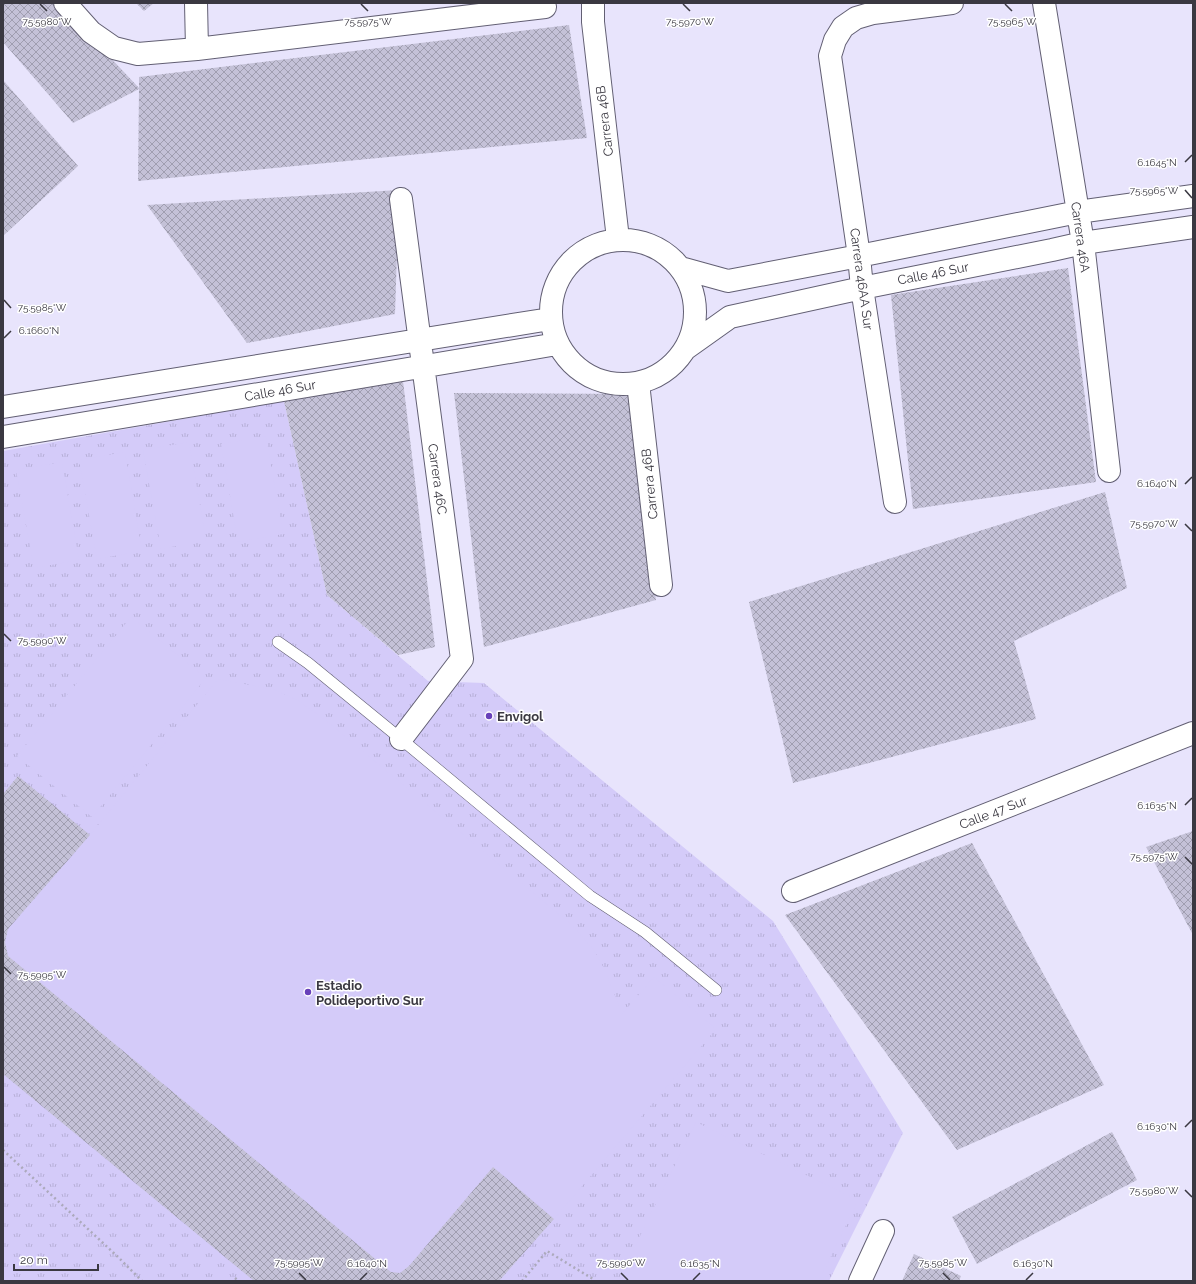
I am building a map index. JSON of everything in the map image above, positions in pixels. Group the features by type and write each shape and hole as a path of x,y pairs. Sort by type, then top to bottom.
{"street":[{"path":"65,3 91,32 114,48 138,54 197,49 545,6"},
{"path":"196,3 197,49"},
{"name":"Carrera 46B","path":"593,3 593,22 618,239"},
{"name":"Carrera 46AA Sur","path":"895,502 862,288 859,256 830,56 835,40 843,27 856,18 873,13 952,3"},
{"name":"Carrera 46A","path":"1044,3 1083,244 1109,471"},
{"path":"681,268 728,281 1078,212 1193,196"},
{"name":"Carrera 46C","path":"401,199 462,659 401,738"},
{"name":"Calle 46 Sur","path":"685,349 730,317 862,288 1083,244 1193,227"},
{"path":"618,239 636,240 653,246 669,255 681,268 689,283 694,299 695,317 692,333 685,349 672,364 656,376 638,382 619,384 600,381 582,372 568,360 557,344 552,332 550,319 551,300 557,281 567,264 582,252 599,243 618,239"},
{"name":"Calle 46 Sur","path":"3,407 550,319"},
{"name":"Calle 46 Sur","path":"3,437 557,344"},
{"name":"Carrera 46B","path":"638,382 661,585"},
{"name":"Calle 47 Sur","path":"793,890 1193,733"},
{"path":"860,1281 883,1232"}],"lane":[{"path":"278,642 308,663 401,738 590,896 645,932 716,990"}],"path":[{"path":"3,1150 142,1281"},
{"path":"522,1281 547,1251 593,1279 592,1281"},
{"path":"235,1278 240,1281"}],"green space":[{"path":"284,401 327,595 428,681 484,683 773,921 903,1133 829,1281 3,1281 3,451"},
{"path":"266,436 283,534 238,542 221,444"},
{"path":"189,442 206,540 161,549 143,450"},
{"path":"125,452 142,551 97,559 79,460"},
{"path":"62,462 79,560 34,568 16,470"},
{"path":"131,617 206,678 92,817 17,756"},
{"name":"Estadio Polideportivo Sur","path":"218,679 275,690 297,700 324,719 572,925 593,949 605,970 622,1014 654,977 716,1029 554,1219 499,1281 254,1281 3,1074 3,794 18,776 90,835"},
{"path":"696,1122 858,1200 819,1281 618,1281"}],"building":[{"path":"3,3 59,3 139,88 139,77 569,25 587,138 138,181 139,89 73,123 3,42"},
{"path":"136,3 154,3 144,11"},
{"path":"3,80 78,166 3,236"},
{"path":"399,190 395,314 247,343 147,205"},
{"path":"1068,268 1096,482 913,509 891,295"},
{"path":"403,381 435,647 398,655 327,595 284,401"},
{"path":"454,393 628,394 656,600 484,647"},
{"path":"1105,492 1127,588 1014,641 1036,719 793,783 749,602"},
{"path":"18,776 90,835 8,929 5,942 8,956 391,1272 400,1273 409,1266 493,1167 554,1219 499,1281 254,1281 3,1074 3,794"},
{"path":"1193,831 1193,935 1146,847"},
{"path":"972,843 1104,1085 957,1150 785,915"},
{"path":"1112,1132 1137,1180 977,1264 952,1217"},
{"path":"914,1254 961,1276 959,1281 902,1281"}],"place":[{"name":"Envigol","path":"489,716"},
{"name":"Estadio Polideportivo Sur","path":"308,992"}]}
